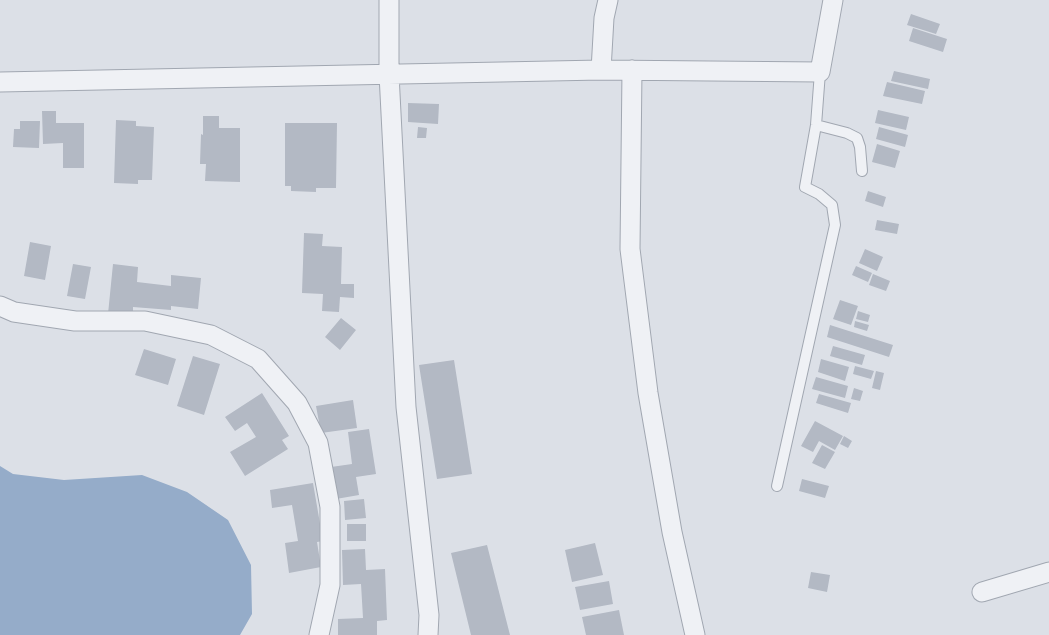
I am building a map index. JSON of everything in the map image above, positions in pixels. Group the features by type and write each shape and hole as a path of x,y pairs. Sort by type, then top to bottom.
{"street":[{"path":"390,0 389,74 406,407 429,615 428,635"},
{"path":"601,70 604,18 608,0"},
{"path":"0,82 601,70 820,72 833,0"},
{"path":"632,70 630,249 648,393 672,532 695,635"},
{"path":"0,306 14,312 75,321 145,321 211,335 258,360 297,403 318,443 330,507 330,585 319,635"},
{"path":"982,592 1049,572"},
{"path":"429,615 436,635"}],"lane":[{"path":"777,486 835,225 832,205 819,194 805,187 816,125 820,72"},
{"path":"816,125 847,133 857,138 860,147 862,171"}],"water":[{"path":"0,466 13,474 64,480 142,475 187,492 228,520 251,565 252,614 240,635 0,635"}],"building":[{"path":"911,14 940,24 936,34 907,25"},
{"path":"913,28 947,39 943,52 909,41"},
{"path":"894,71 930,79 928,89 891,81"},
{"path":"887,82 925,91 922,104 883,96"},
{"path":"408,103 439,104 438,124 408,122"},
{"path":"878,110 909,117 906,130 875,123"},
{"path":"42,111 56,111 56,123 84,123 84,168 63,168 63,143 43,144"},
{"path":"203,116 219,116 219,128 240,128 240,182 205,181 206,164 200,164"},
{"path":"116,120 136,121 136,126 154,127 152,180 138,180 138,184 114,183"},
{"path":"20,121 40,121 39,148 13,147 14,129 20,129"},
{"path":"285,123 337,123 336,188 316,188 316,192 291,191 291,186 285,186"},
{"path":"418,127 427,128 426,138 417,138"},
{"path":"879,127 908,135 905,147 876,139"},
{"path":"877,144 900,151 895,168 872,162"},
{"path":"868,191 886,197 883,207 865,201"},
{"path":"877,220 899,224 897,234 875,230"},
{"path":"304,233 323,234 322,246 342,247 341,284 354,284 354,298 340,297 339,312 322,311 323,294 302,293"},
{"path":"30,242 51,246 45,280 24,276"},
{"path":"865,249 883,257 877,271 859,263"},
{"path":"73,264 91,267 85,299 67,296"},
{"path":"113,264 138,267 137,282 171,286 171,275 201,278 198,309 171,306 171,310 133,307 133,316 108,314"},
{"path":"856,266 872,273 868,282 852,275"},
{"path":"873,274 890,281 886,291 869,285"},
{"path":"840,300 858,306 851,325 833,319"},
{"path":"858,311 870,315 868,322 856,319"},
{"path":"341,318 356,330 340,350 325,337"},
{"path":"855,321 869,325 867,331 854,327"},
{"path":"830,325 893,345 889,357 827,337"},
{"path":"833,346 865,355 862,365 830,356"},
{"path":"144,349 176,359 168,385 135,375"},
{"path":"193,356 220,364 204,415 177,406"},
{"path":"821,359 849,367 845,381 818,372"},
{"path":"454,360 472,474 437,479 419,365"},
{"path":"855,366 874,371 871,379 853,374"},
{"path":"876,371 884,373 880,390 872,388"},
{"path":"816,377 848,386 845,398 812,389"},
{"path":"854,388 863,391 860,401 851,399"},
{"path":"262,393 289,436 282,440 288,449 245,476 230,452 256,437 247,423 235,431 225,417"},
{"path":"819,394 851,403 848,413 816,403"},
{"path":"353,400 357,428 321,433 316,406"},
{"path":"815,421 843,436 835,450 819,441 813,452 801,446"},
{"path":"369,429 376,474 356,477 359,495 336,499 331,467 352,464 348,432"},
{"path":"844,436 852,441 848,448 840,444"},
{"path":"822,445 835,452 825,469 812,463"},
{"path":"802,479 829,486 825,498 799,491"},
{"path":"313,483 323,541 317,542 321,567 289,573 285,543 298,541 292,505 272,508 270,490"},
{"path":"364,499 366,518 345,520 344,501"},
{"path":"347,524 366,524 366,541 347,541"},
{"path":"595,543 603,575 572,582 565,550"},
{"path":"487,545 510,635 471,635 451,553"},
{"path":"365,549 366,570 385,569 387,620 377,621 377,635 338,635 338,619 363,618 361,584 343,585 342,550"},
{"path":"811,572 830,575 827,592 808,588"},
{"path":"609,581 613,604 580,610 575,587"},
{"path":"619,610 624,635 586,635 582,617"}]}
